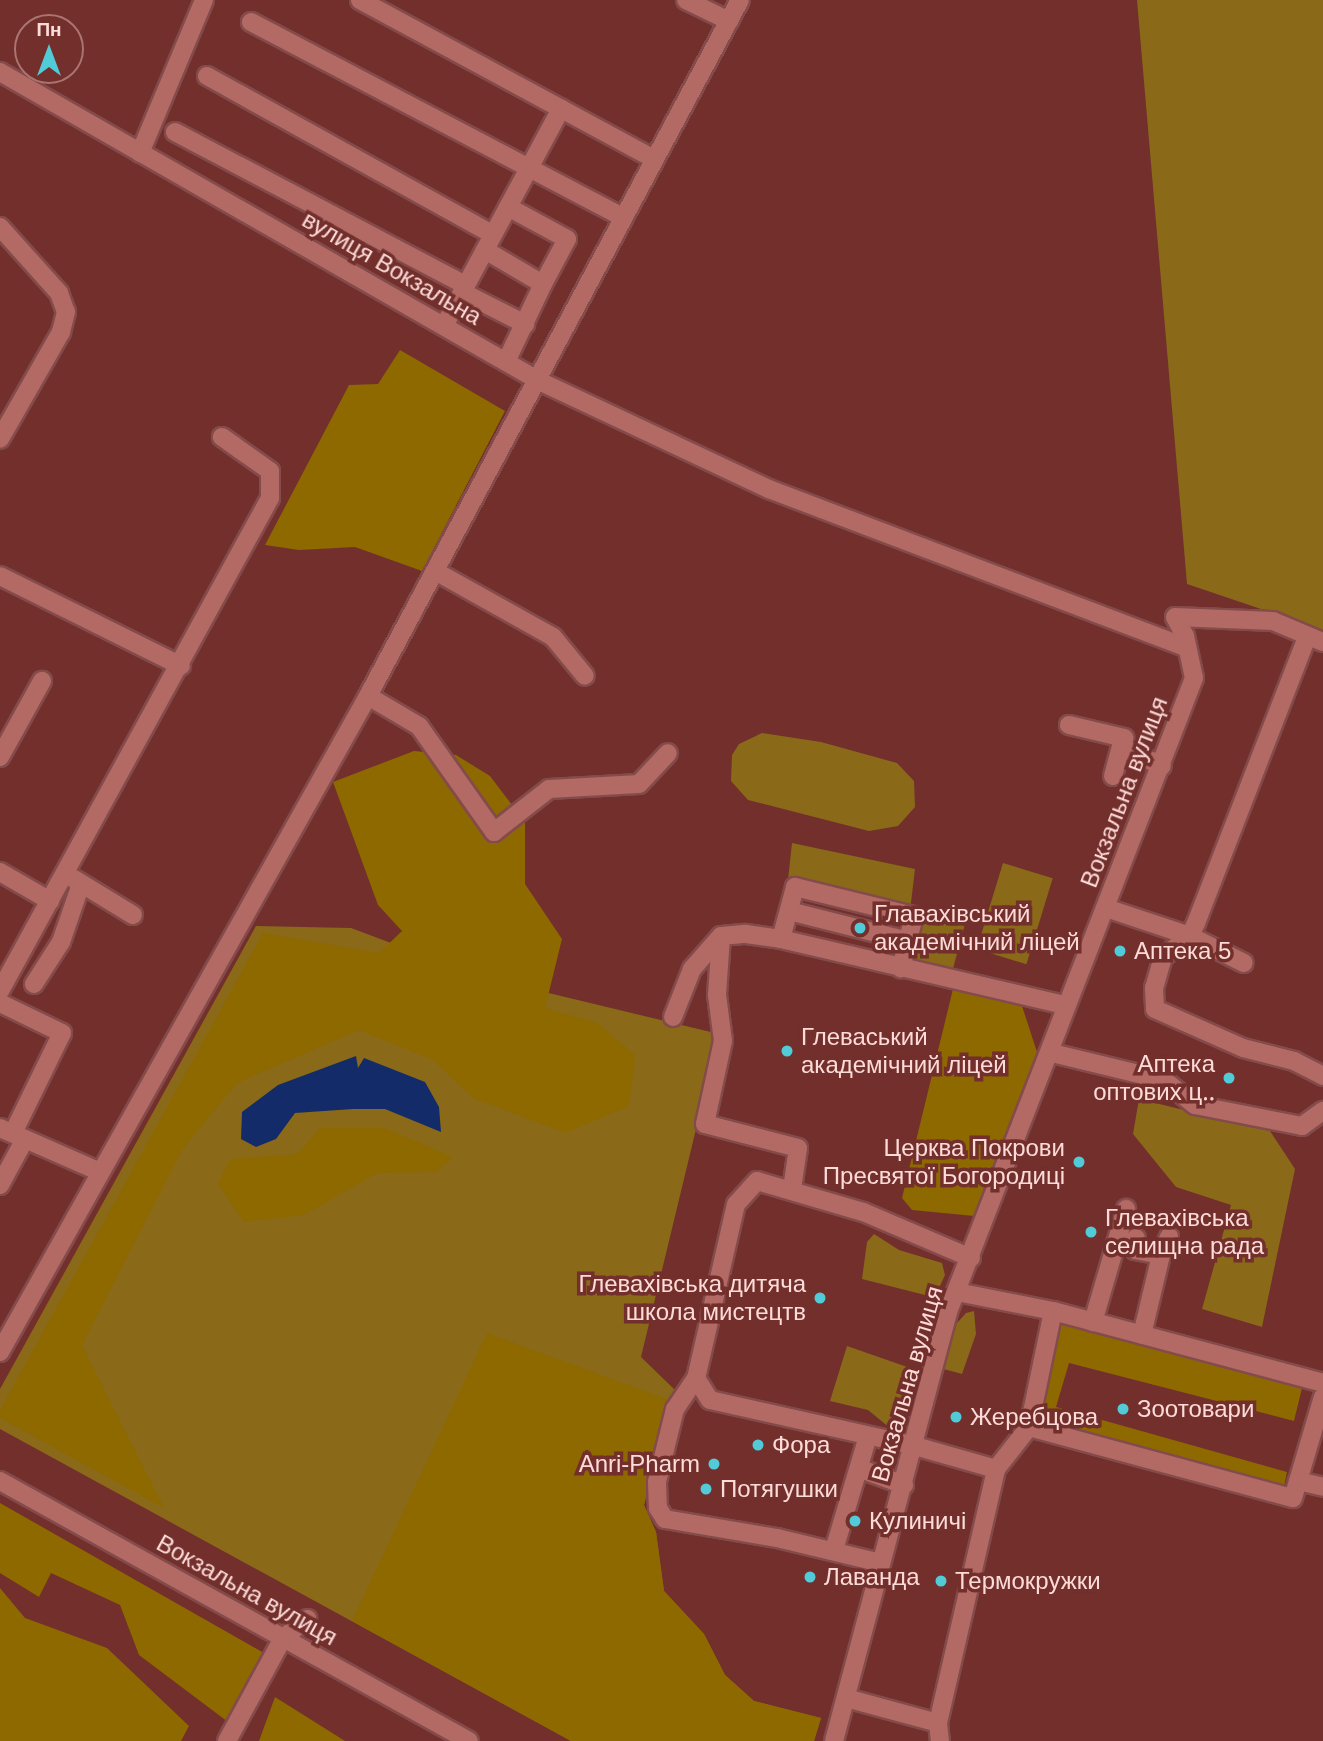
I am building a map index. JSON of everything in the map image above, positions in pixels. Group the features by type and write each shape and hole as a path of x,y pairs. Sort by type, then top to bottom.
{"street":[{"path":"140,153 204,0"},
{"path":"359,0 645,153"},
{"path":"687,0 729,21"},
{"path":"0,1352 368,696 539,381 740,0"},
{"path":"251,22 615,213"},
{"name":"вулиця Вокзальна","path":"0,72 539,381 769,489 1187,648"},
{"path":"206,76 488,242 543,284"},
{"path":"444,326 561,110"},
{"path":"175,132 464,288 525,324"},
{"path":"506,362 567,239 508,207"},
{"path":"0,228 59,293 66,312 61,332 0,439"},
{"path":"0,991 181,666 270,498 270,471 222,437"},
{"path":"435,571 553,637 585,676"},
{"path":"0,576 181,666"},
{"name":"Вокзальна вулиця","path":"834,1741 915,1446 948,1312 1052,1053 1065,1005 1162,766 1194,678 1187,648 1175,617 1273,621 1315,640"},
{"path":"1315,640 1190,936 1163,957 1154,988 1155,1009 1243,1048 1294,1061 1323,1076"},
{"path":"0,757 42,681"},
{"path":"368,696 419,726 494,832 549,789 639,784 668,752"},
{"path":"1069,725 1124,738 1113,776"},
{"path":"1121,747 1162,766"},
{"path":"0,872 50,901"},
{"path":"65,874 133,915"},
{"path":"34,985 61,942 81,884"},
{"path":"781,939 795,887 914,916 901,968"},
{"path":"820,948 833,897"},
{"path":"861,958 873,906"},
{"path":"1105,908 1190,936 1244,963"},
{"path":"789,911 908,941"},
{"path":"673,1017 692,969 721,936 747,934 781,939 1065,1005"},
{"path":"721,936 718,1005 723,1041 705,1124 798,1148 792,1189"},
{"path":"0,1003 62,1033 13,1133 0,1185"},
{"path":"1052,1053 1164,1080 1195,1105 1302,1126 1323,1111"},
{"path":"13,1133 100,1172"},
{"path":"881,1563 834,1550 665,1519 658,1508 657,1482 675,1409 696,1378 736,1204 757,1181 792,1189 863,1212 971,1258"},
{"path":"1093,1322 1126,1209"},
{"path":"1142,1335 1161,1255 1169,1237"},
{"path":"1136,1238 1135,1250 1161,1255"},
{"path":"957,1292 1053,1311 1323,1382"},
{"path":"846,1698 939,1732 996,1469 1029,1427 1053,1311"},
{"path":"696,1378 710,1400 915,1446 996,1469"},
{"path":"1029,1427 1293,1498 1323,1397"},
{"path":"834,1550 861,1469 868,1436"},
{"path":"861,1469 904,1485"},
{"name":"Вокзальна вулиця","path":"0,1481 469,1741"},
{"path":"1298,1481 1323,1487"},
{"path":"227,1741 283,1638 307,1619"}],"shaded area":[{"path":"1137,0 1323,0 1323,630 1187,584"},
{"path":"400,350 505,411 422,571 355,547 299,550 265,545 349,385 378,384"},
{"path":"762,733 821,742 897,763 914,781 915,807 898,826 869,831 748,800 731,781 732,755 739,744"},
{"path":"414,751 456,755 490,776 525,822 525,884 562,939 545,1008 596,1022 635,1055 629,1106 565,1133 473,1098 433,1060 359,1030 237,1083 182,1150 82,1345 164,1508 0,1418 0,1410 263,933 379,953 402,931 378,905 333,782"},
{"path":"792,843 915,869 910,911 788,880"},
{"path":"1003,863 1053,878 1026,964 977,949"},
{"path":"920,914 964,926 952,972 908,960"},
{"path":"256,926 351,928 482,977 719,1034 641,1357 676,1391 644,1505 656,1532 664,1591 704,1634 725,1675 754,1701 821,1718 814,1741 571,1741 0,1429 0,1389"},
{"path":"953,989 1022,1006 1039,1058 974,1216 912,1210 902,1198"},
{"path":"1139,1099 1270,1131 1295,1169 1262,1327 1202,1309 1231,1205 1176,1187 1133,1134"},
{"path":"320,1128 384,1128 453,1157 436,1172 377,1173 304,1215 244,1222 218,1184 230,1159 297,1154"},
{"path":"874,1234 899,1250 942,1263 945,1275 940,1286 925,1295 862,1279 867,1242"},
{"path":"974,1311 976,1334 962,1374 940,1368 949,1332 966,1313"},
{"path":"1058,1321 1302,1388 1294,1421 1069,1363 1056,1407 1287,1472 1283,1491 1034,1421"},
{"path":"487,1333 669,1400 644,1505 656,1532 664,1591 704,1634 725,1675 754,1701 821,1718 814,1741 571,1741 352,1621"},
{"path":"847,1346 913,1369 897,1426 890,1428 868,1410 830,1401"},
{"path":"0,1503 264,1653 232,1725 139,1655 120,1605 51,1573 39,1597 0,1573"},
{"path":"0,1588 25,1618 107,1648 189,1726 181,1741 0,1741"},
{"path":"275,1697 345,1741 259,1741"}],"water":[{"path":"356,1056 358,1068 364,1058 425,1082 439,1107 441,1132 385,1109 353,1109 295,1113 276,1139 256,1147 241,1139 242,1112 278,1085"}],"place":[{"name":"Главахівський академічний ліцей","path":"860,928"},
{"name":"Аптека 5","path":"1120,951"},
{"name":"Глеваський академічний ліцей","path":"787,1051"},
{"name":"Аптека оптових ц‥","path":"1229,1078"},
{"name":"Церква Покрови Пресвятої Богородиці","path":"1079,1162"},
{"name":"Глевахівська селищна рада","path":"1091,1232"},
{"name":"Глевахівська дитяча школа мистецтв","path":"820,1298"},
{"name":"Зоотовари","path":"1123,1409"},
{"name":"Жеребцова","path":"956,1417"},
{"name":"Фора","path":"758,1445"},
{"name":"Anri-Pharm","path":"714,1464"},
{"name":"Потягушки","path":"706,1489"},
{"name":"Кулиничі","path":"855,1521"},
{"name":"Лаванда","path":"810,1577"},
{"name":"Термокружки","path":"941,1581"}]}
